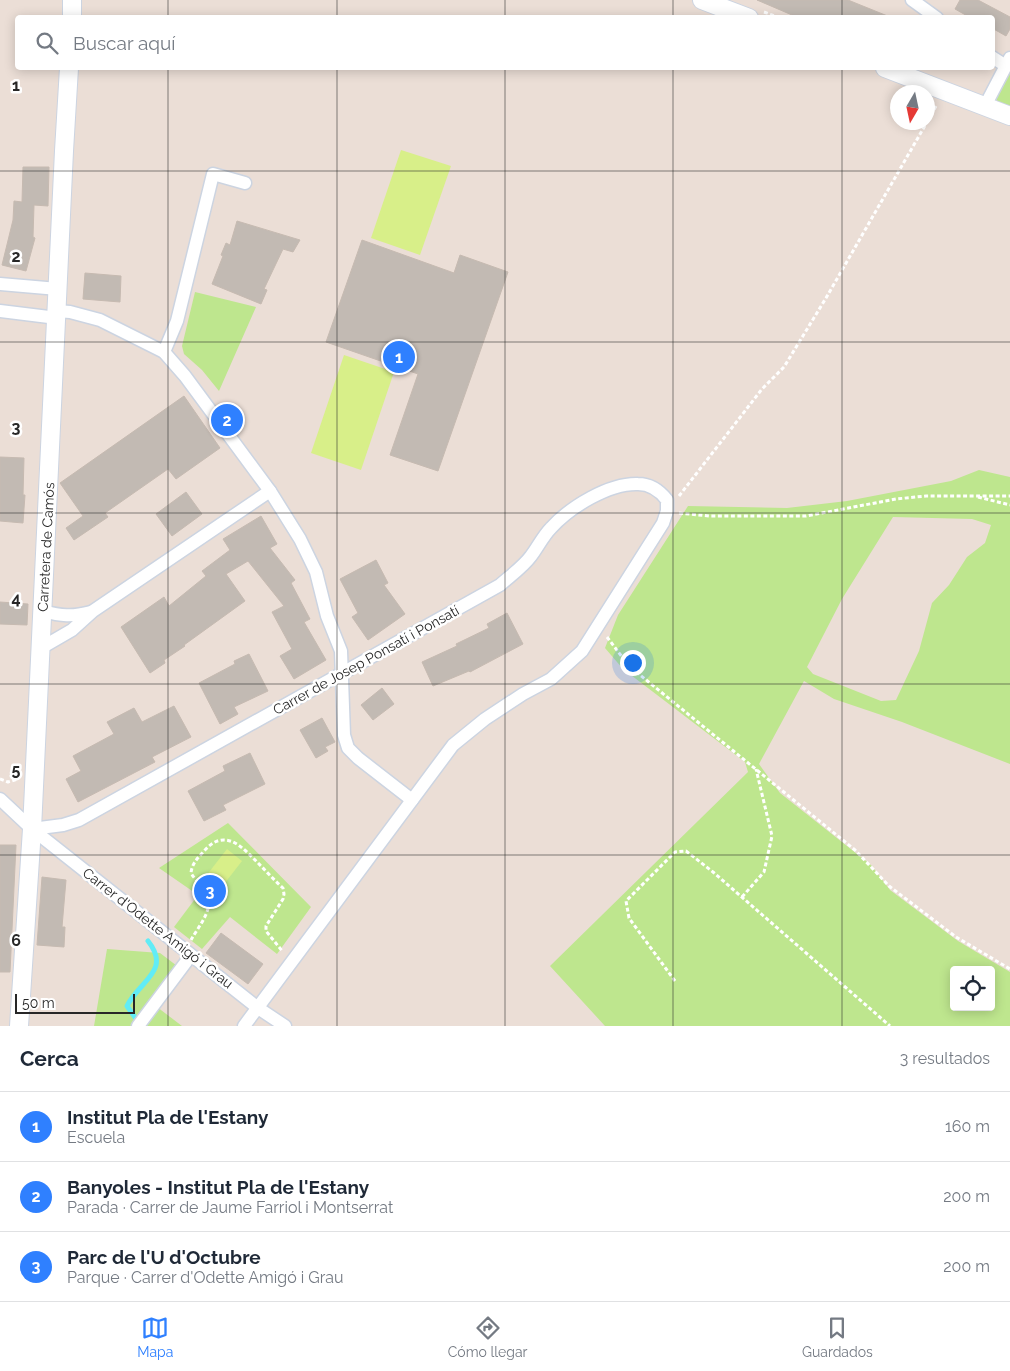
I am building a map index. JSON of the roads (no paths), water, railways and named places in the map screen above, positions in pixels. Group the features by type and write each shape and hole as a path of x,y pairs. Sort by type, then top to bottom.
{"street":[{"path":"72,0 72,15"},
{"path":"702,0 741,15"},
{"path":"912,0 933,15"},
{"path":"985,106 1008,62 995,58"},
{"name":"Carretera de Camós","path":"19,1026 32,829 69,70"},
{"path":"890,70 1010,116"},
{"path":"164,352 177,321 213,174 245,183"},
{"path":"0,284 58,289"},
{"path":"0,311 57,314 70,312 100,320 164,352 185,376 270,490 300,539 316,572 327,616 341,651 340,675 344,735 348,748 412,800 244,1026"},
{"name":"Carrer de Josep Ponsatí i Ponsatí","path":"32,829 63,825 79,820 500,585 530,558 550,528 572,509 605,490 638,484 648,486 660,492 667,500 667,511 663,523 582,651 551,679 523,694 485,719 453,745 412,800"},
{"path":"41,648 72,630 93,611 270,490"},
{"path":"43,611 75,616 93,611"},
{"name":"Carrer d'Odette Amigó i Grau","path":"0,799 32,829 258,1008 285,1026"},
{"path":"138,1026 186,962 189,954"}],"waterway":[{"path":"139,1023 127,1006 155,968 157,960 148,941"}],"place":[{"name":"Institut Pla de l'Estany","path":"399,357"},
{"name":"Banyoles - Institut Pla de l'Estany","path":"227,420"},
{"name":"Parc de l'U d'Octubre","path":"210,891"}]}
